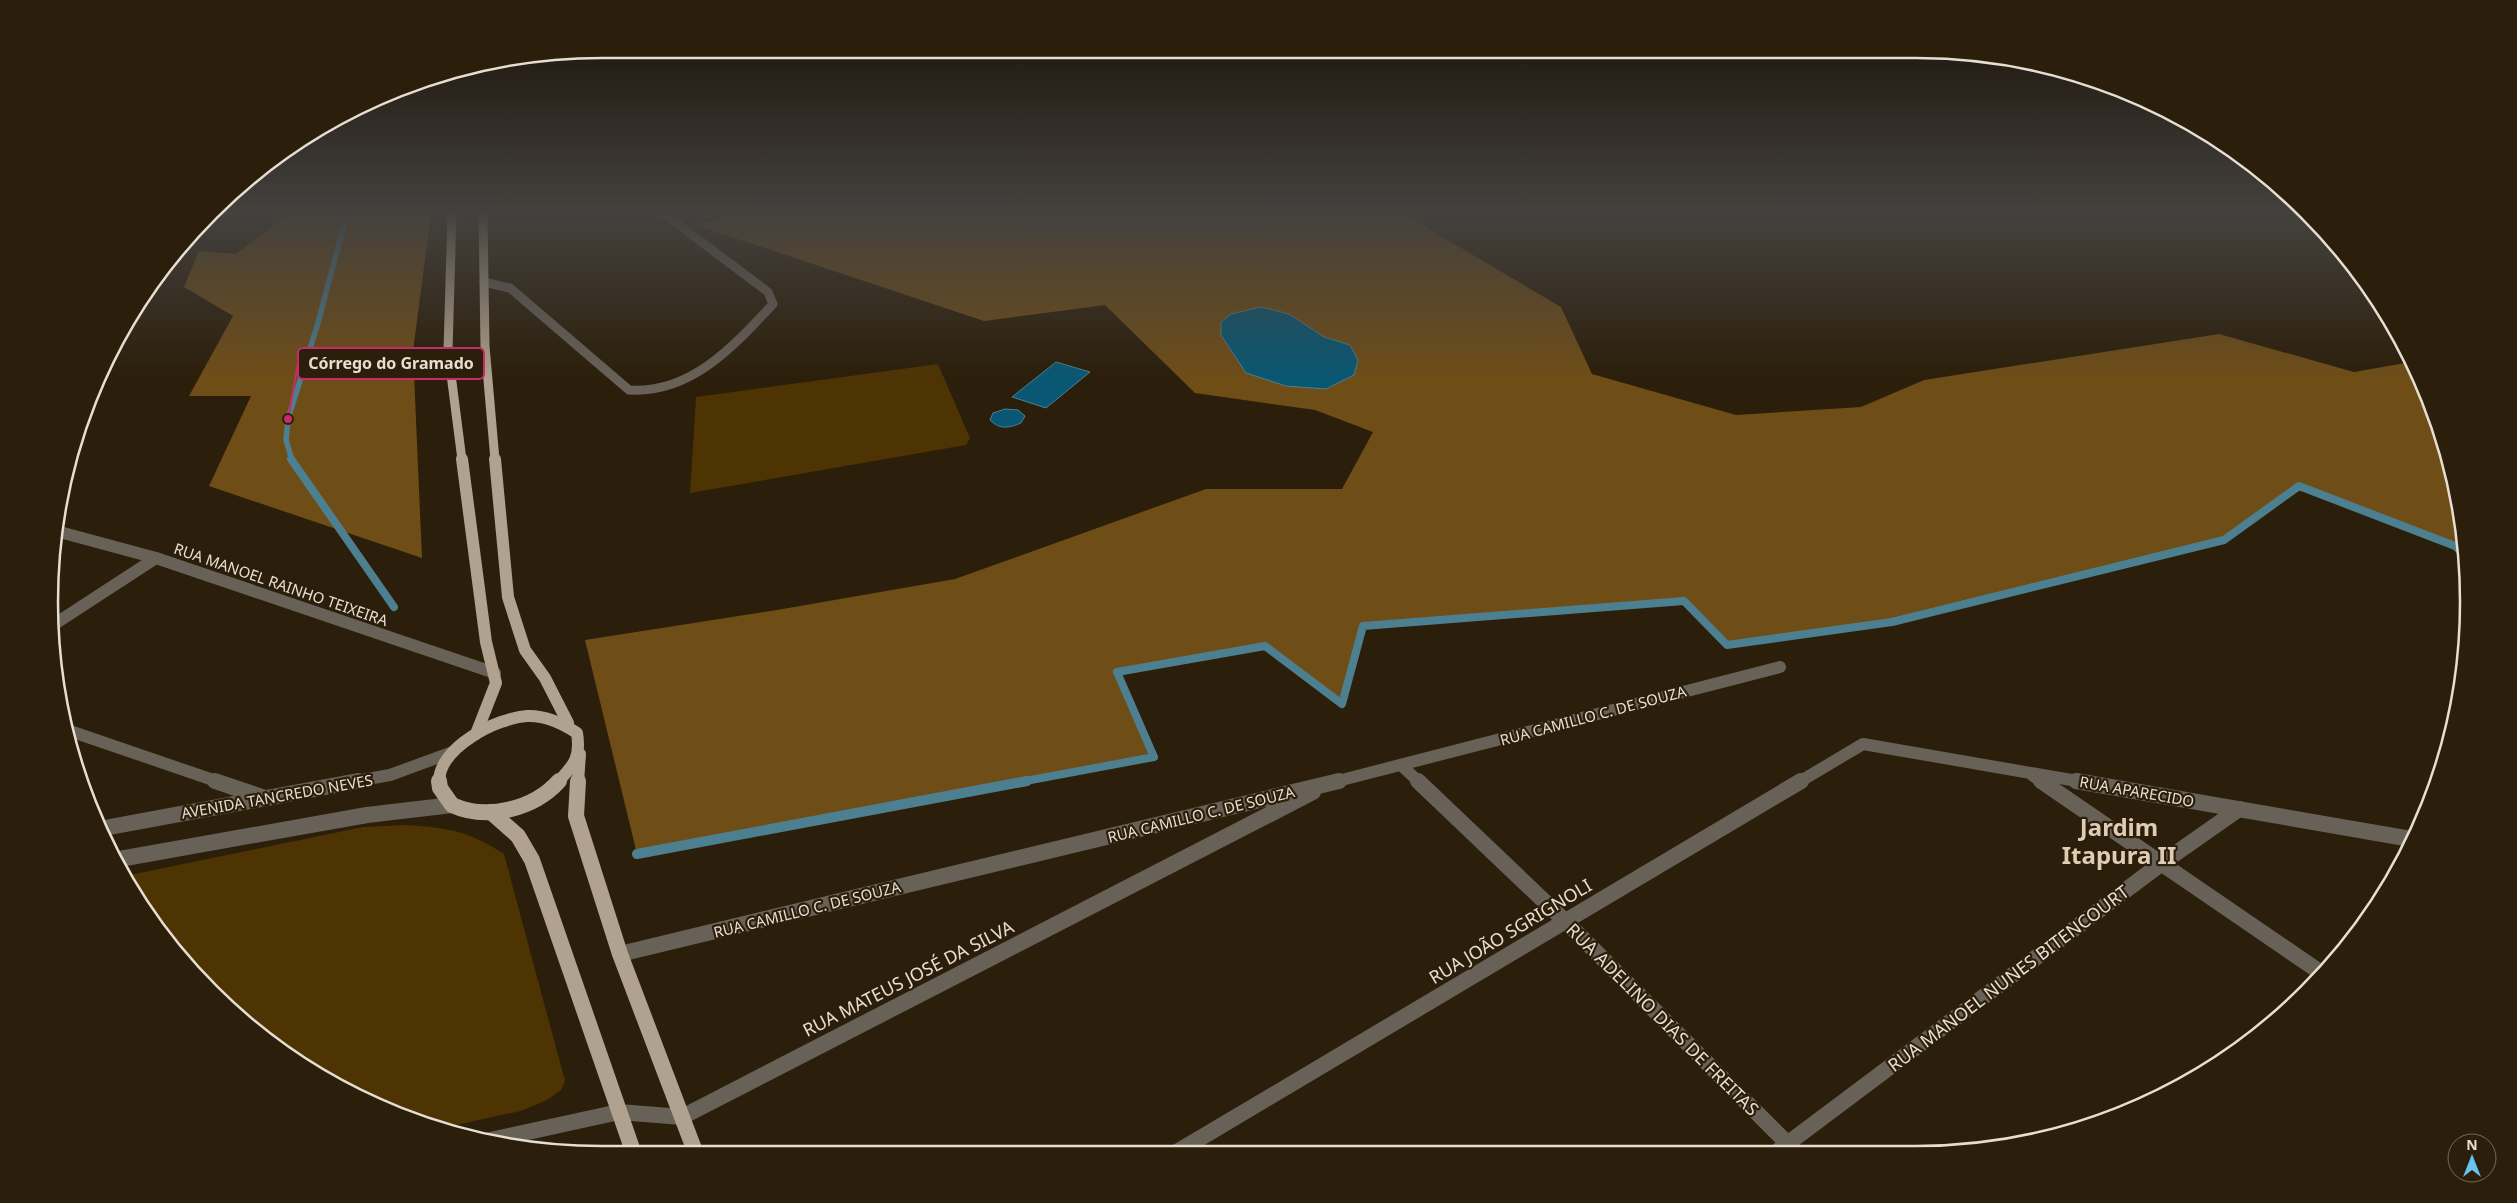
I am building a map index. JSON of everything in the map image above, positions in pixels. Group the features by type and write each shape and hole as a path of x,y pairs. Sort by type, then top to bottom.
{"main road":[{"path":"450,269 448,351 486,642 495,673 496,684 494,695 476,734"},
{"path":"484,269 485,346 508,597 525,650 545,678 568,723 578,734 580,754 576,816 620,954 693,1146"},
{"path":"568,723 550,717 527,716 500,722 476,734 453,752 446,761 440,778 441,793 452,805 491,812 516,807 540,797 560,782 574,766 580,754"},
{"path":"491,812 518,836 532,860 631,1146"}],"street":[{"path":"484,282 510,288 629,390 651,391 673,386 701,372 773,304 768,292 738,269"},
{"name":"RUA MANOEL RAINHO TEIXEIRA","path":"62,533 156,558 495,673"},
{"path":"59,621 156,558"},
{"name":"RUA CAMILLO C. DE SOUZA","path":"620,954 1330,783 1780,667"},
{"path":"74,733 267,798"},
{"name":"RUA APARECIDO","path":"1863,744 2405,838"},
{"name":"RUA JOÃO SGRIGNOLI","path":"1187,1146 1863,744"},
{"name":"AVENIDA TANCREDO NEVES","path":"107,827 390,775 453,752"},
{"name":"RUA ADELINO DIAS DE FREITAS","path":"1401,765 1566,922 1785,1146"},
{"path":"2028,772 2316,969"},
{"name":"RUA MATEUS JOSÉ DA SILVA","path":"682,1117 1330,783"},
{"path":"122,858 367,814 452,805"},
{"name":"RUA MANOEL NUNES BITENCOURT","path":"1790,1146 2162,863 2239,809"},
{"path":"505,1137 619,1112 682,1117"}],"shaded area":[{"path":"191,269 424,269 413,351 422,558 209,486 251,396 189,396 233,316 184,287"},
{"path":"828,269 1497,269 1561,307 1592,374 1736,415 1861,407 1924,380 2219,334 2354,372 2404,363 2431,427 2441,461 2449,495 2456,547 2299,486 2224,540 1892,622 1727,645 1684,601 1363,626 1342,704 1265,646 1118,672 1154,757 637,854 585,640 777,610 955,579 1206,489 1342,489 1373,432 1315,410 1195,393 1105,305 984,321"},
{"path":"938,364 970,438 966,445 690,493 696,397"},
{"path":"407,825 446,829 480,840 504,854 565,1081 561,1090 547,1100 521,1111 455,1125 393,1104 329,1073 270,1033 217,986 170,933 131,875 363,827"}],"water":[{"path":"1261,307 1289,314 1324,337 1350,345 1358,360 1354,375 1326,389 1286,386 1246,373 1221,335 1221,322 1231,314"},
{"path":"1056,362 1090,372 1046,408 1012,397"},
{"path":"1005,409 1018,410 1025,416 1021,423 1001,427 990,420 993,413"}],"waterway":[{"path":"292,460 286,440 288,419 318,323 332,269"},
{"path":"291,459 394,607"},
{"path":"1020,782 1154,757 1117,672 1265,646 1342,704 1363,626 1684,601 1727,645 1892,622 2224,540 2299,486 2456,547"},
{"path":"637,854 1027,781"}],"place":[{"name":"Córrego do Gramado","path":"288,419"}],"district":[{"name":"Jardim Itapura II","path":"2119,840"}]}
